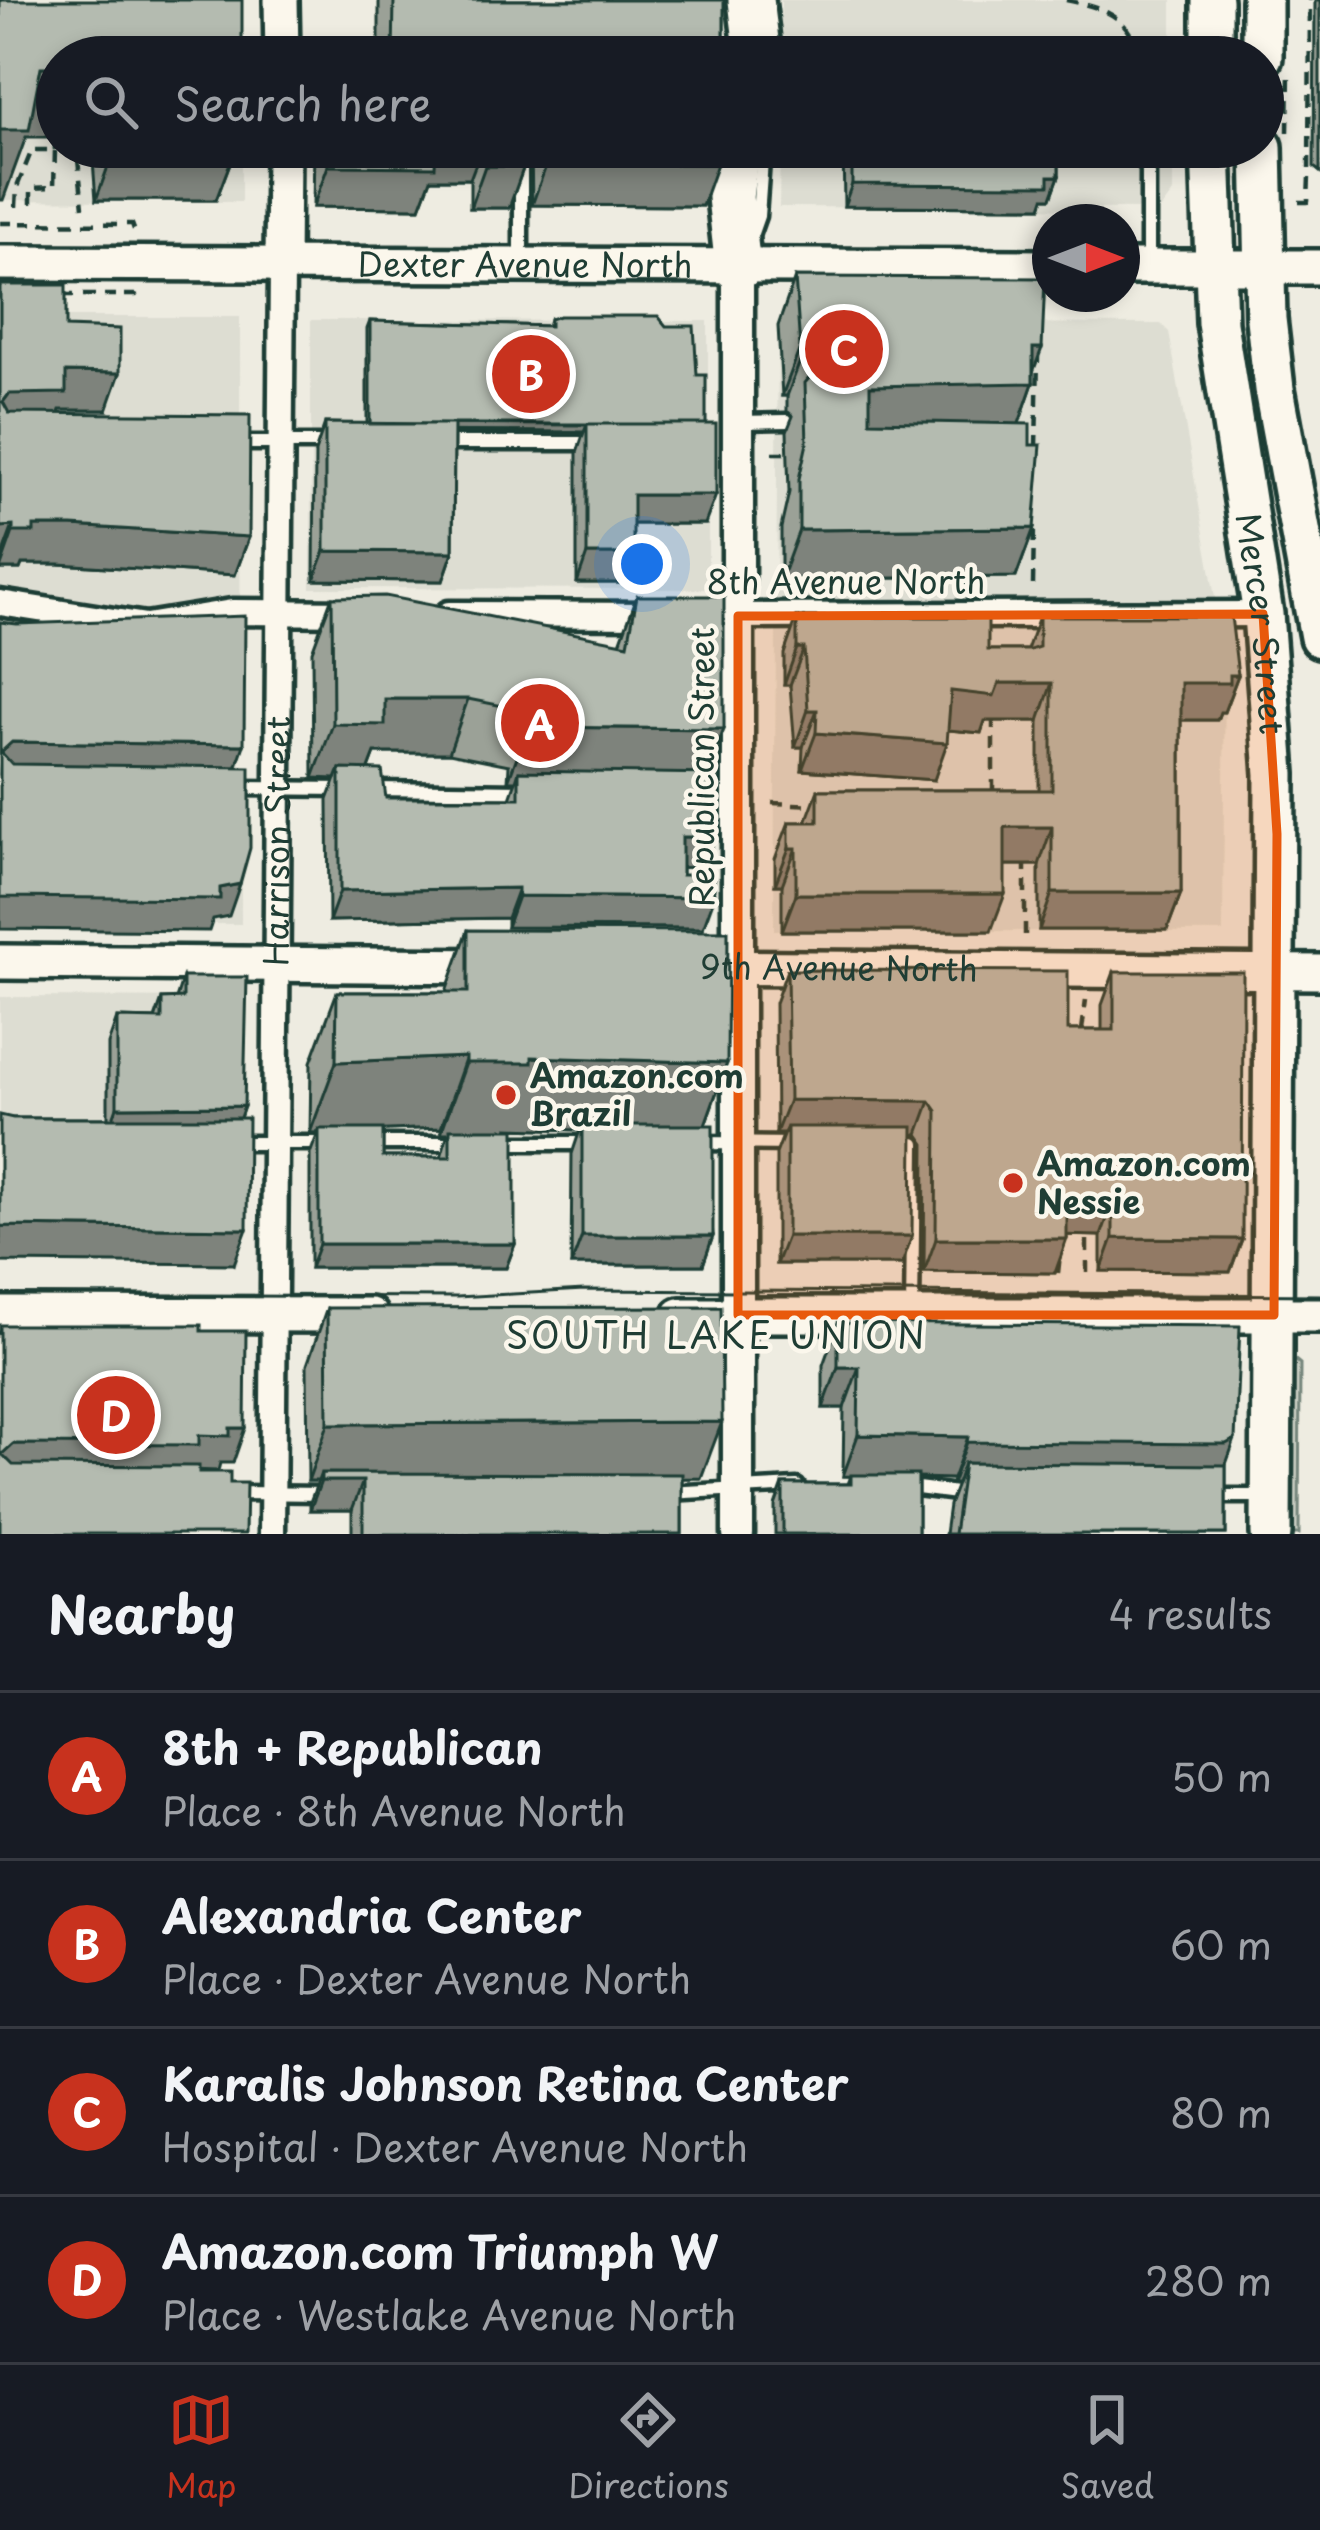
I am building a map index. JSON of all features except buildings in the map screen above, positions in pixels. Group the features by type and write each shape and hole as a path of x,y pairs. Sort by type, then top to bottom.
{"highway":[{"path":"752,0 756,36"},
{"path":"733,168 730,197 738,268"}],"main road":[{"path":"281,0 282,36"},
{"path":"1211,36 1212,0"},
{"path":"1262,0 1269,36"},
{"name":"Harrison Street","path":"282,267 283,168"},
{"name":"Mercer Street","path":"1211,168 1213,267 1228,404 1263,614 1275,774 1271,1515"},
{"name":"Mercer Street","path":"1273,168 1264,266 1280,432 1320,637"},
{"name":"Dexter Avenue North","path":"0,263 1032,267"},
{"path":"1140,267 1320,267"},
{"path":"0,962 518,966"},
{"name":"9th Avenue North","path":"658,967 1320,972"},
{"path":"0,1314 398,1315"},
{"path":"656,1315 1320,1315"}],"street":[{"name":"Harrison Street","path":"272,1534 277,443 282,267"},
{"name":"Republican Street","path":"738,268 734,436 738,616 731,794 738,968 738,1534"},
{"path":"0,603 146,626 232,612 371,614"},
{"name":"8th Avenue North","path":"412,614 1263,614"}],"lane":[{"path":"521,168 521,268"},
{"name":"Republican Street","path":"738,268 758,216 761,168"},
{"path":"1140,230 1147,168"},
{"path":"734,436 787,421"},
{"path":"223,442 334,443"},
{"path":"428,443 617,443"},
{"path":"220,788 551,791"},
{"path":"220,1143 471,1143"},
{"path":"494,1143 602,1143"},
{"path":"687,1143 811,1144"},
{"path":"894,1144 914,1144 912,1314"},
{"path":"655,1493 812,1486"},
{"path":"876,1486 982,1494"},
{"path":"218,1493 352,1494"},
{"path":"1205,1496 1271,1515"}],"path":[{"path":"1066,0 1098,7 1124,21 1130,36"},
{"path":"1299,202 1308,202 1310,0"},
{"path":"16,207 17,187 36,150"},
{"path":"31,207 31,188 54,187 55,168"},
{"path":"78,168 83,207"},
{"path":"0,223 132,224 148,265"},
{"path":"1036,453 1038,352"},
{"path":"772,453 796,453"},
{"path":"1033,585 1034,509"},
{"path":"993,701 993,794"},
{"path":"772,803 819,806"},
{"path":"1025,842 1025,937"},
{"path":"1081,1040 1085,1000"},
{"path":"1087,1273 1088,1216"},
{"path":"1058,1273 1063,1235"}],"highlighted area":[{"path":"1263,614 1277,834 1274,1315 738,1315 738,616"}],"shaded area":[{"path":"0,0 36,36 36,168 241,168 241,202 0,200"},
{"path":"781,0 1172,0 1172,36 780,36"},
{"path":"780,168 1173,168 1173,193 1161,209 1140,209 1140,204 1032,204 1032,208 779,207"},
{"path":"0,317 240,317 241,924 0,925"},
{"path":"311,320 708,321 708,589 311,588"},
{"path":"778,322 1161,324 1169,332 1225,655 1223,932 774,930"},
{"path":"0,997 239,998 238,1265 0,1264"},
{"path":"1294,1359 1300,1364 1299,1534 1288,1534"}],"tram line":[{"path":"0,1295 457,1297 584,1290 1320,1295"}],"place":[{"name":"Karalis Johnson Retina Center","path":"844,349"},
{"name":"Alexandria Center","path":"531,374"},
{"name":"8th + Republican","path":"540,723"},
{"name":"Amazon.com Brazil","path":"506,1095"},
{"name":"Amazon.com Nessie","path":"1013,1183"},
{"name":"Amazon.com Triumph W","path":"116,1415"}],"district":[{"name":"SOUTH LAKE UNION","path":"717,1336"}]}
